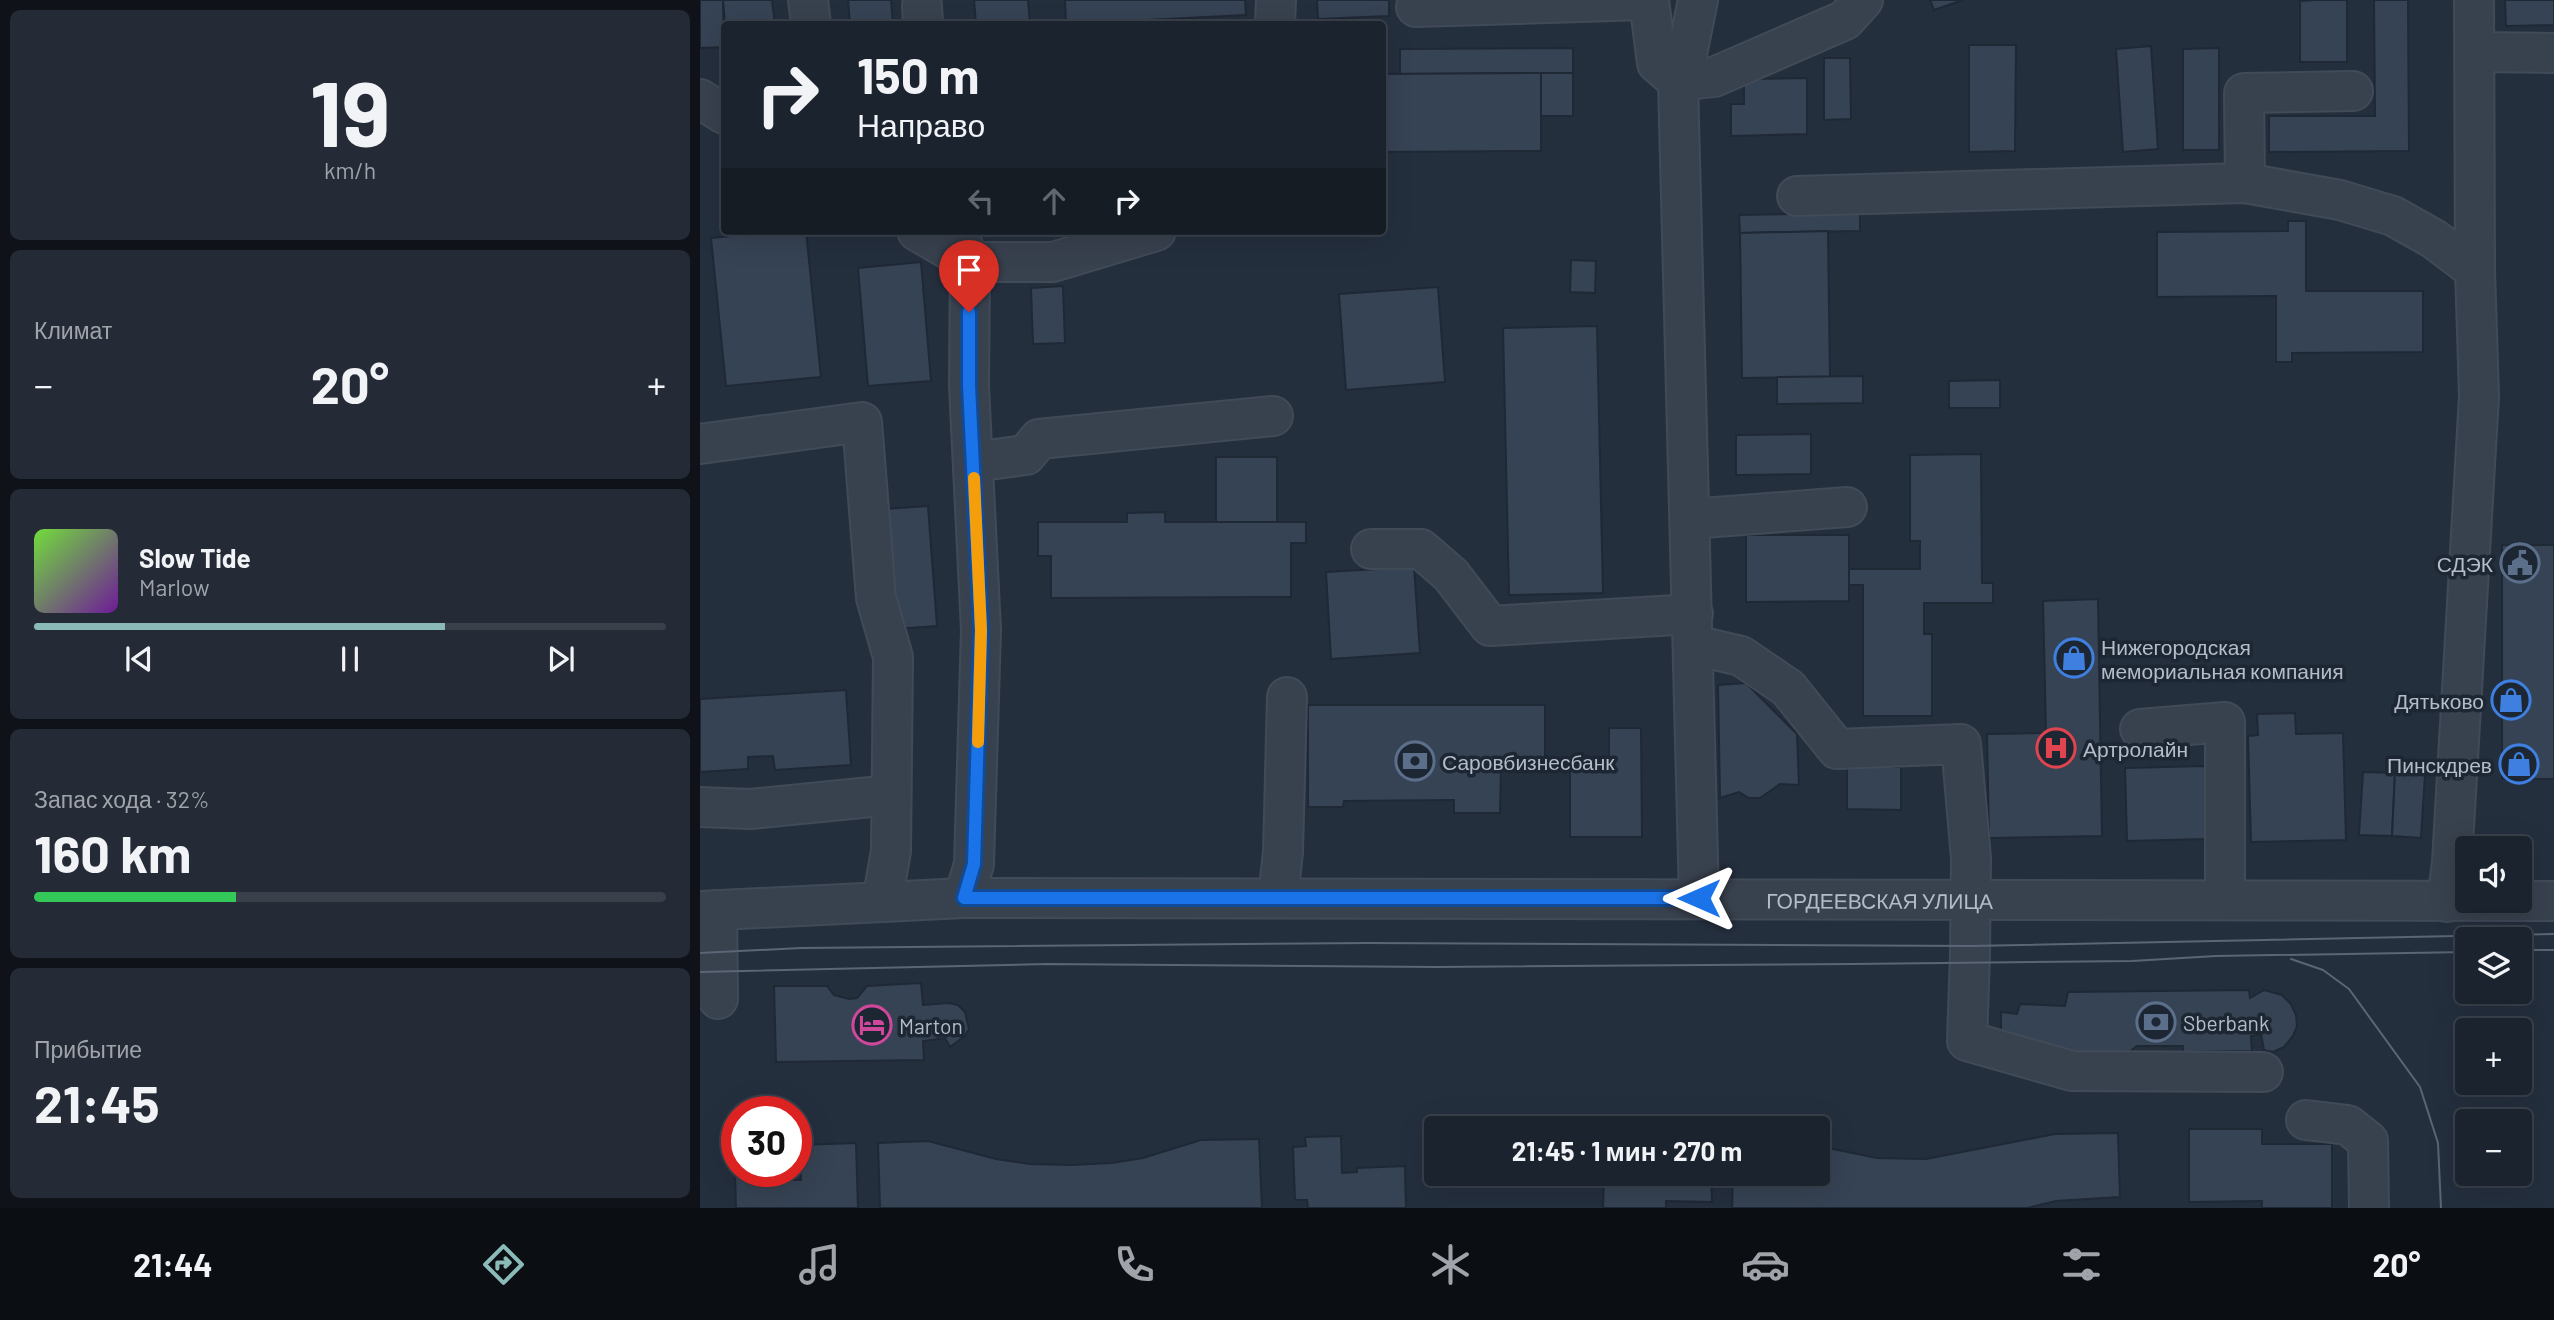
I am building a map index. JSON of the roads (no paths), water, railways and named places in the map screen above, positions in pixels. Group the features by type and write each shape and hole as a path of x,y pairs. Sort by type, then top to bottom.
{"street":[{"path":"807,0 810,21"},
{"path":"1275,21 1276,0"},
{"path":"1416,7 1644,0"},
{"path":"1649,0 1657,63 1684,80 1714,77 1845,20 1863,0"},
{"path":"1698,0 1684,80 1699,898"},
{"path":"2447,902 2452,862 2480,396 2474,0"},
{"path":"2476,52 2554,53"},
{"path":"2245,183 2244,93 2353,91"},
{"path":"700,99 721,112"},
{"path":"1797,196 2245,183 2340,200 2393,216 2434,239 2476,270"},
{"path":"928,235 963,247 1053,262 1143,235"},
{"path":"963,247 981,630 974,864 964,898"},
{"path":"973,462 1026,455 1039,439 1273,416"},
{"path":"700,444 862,422 876,598 893,657 891,852 882,902"},
{"path":"1690,519 1847,507"},
{"path":"1370,549 1421,549 1451,575 1490,626 1693,630 1741,656 1788,688 1838,749 1961,744 1971,858 1967,1041 2072,1072 2263,1072"},
{"path":"1278,898 1283,852 1287,697"},
{"path":"2140,729 2225,722 2225,899"},
{"path":"700,807 750,809 891,795"},
{"name":"ГОРДЕЕВСКАЯ УЛИЦА","path":"708,910 964,898 2554,901"},
{"path":"708,910 718,999"},
{"path":"2306,1120 2348,1125 2368,1141 2369,1208"}],"tram line":[{"path":"700,953 801,948 1368,943 1971,946 2554,934"},
{"path":"2532,950 2554,950"},
{"path":"700,972 1046,964 1437,967 2132,961 2216,956 2455,952"},
{"path":"2291,959 2323,970 2349,989 2420,1087 2438,1143 2441,1208"}],"place":[{"name":"СДЭК","path":"2520,563"},
{"name":"Нижегородская мемориальная компания","path":"2074,658"},
{"name":"Дятьково","path":"2511,700"},
{"name":"Артролайн","path":"2056,748"},
{"name":"Саровбизнесбанк","path":"1415,761"},
{"name":"Пинскдрев","path":"2519,764"},
{"name":"Sberbank","path":"2156,1022"},
{"name":"Marton","path":"872,1025"}]}
